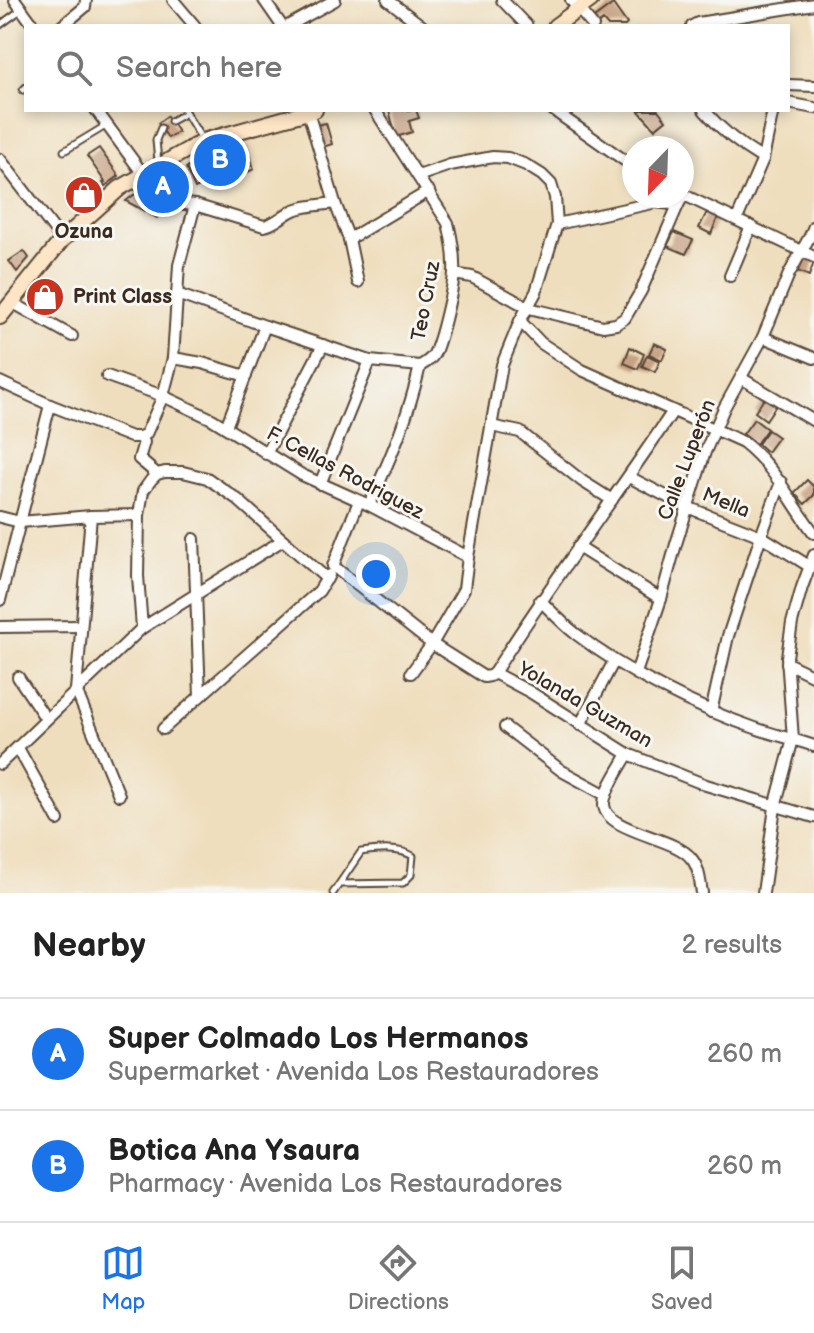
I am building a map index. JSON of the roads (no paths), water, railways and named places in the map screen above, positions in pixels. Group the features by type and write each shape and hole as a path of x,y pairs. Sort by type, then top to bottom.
{"street":[{"path":"64,24 85,7 86,0"},
{"path":"173,0 193,24"},
{"path":"264,0 281,24"},
{"path":"292,24 335,0"},
{"path":"388,0 419,24"},
{"path":"502,0 525,24"},
{"path":"557,24 574,5 591,0"},
{"path":"696,24 814,4"},
{"path":"18,5 32,24"},
{"path":"574,5 591,24"},
{"path":"790,85 814,86"},
{"path":"790,103 814,108"},
{"path":"97,112 138,177 156,197 264,226 274,224 295,210 335,203"},
{"path":"72,336 5,306 62,240 120,188 203,141 308,112"},
{"path":"312,112 335,203 349,239 358,282"},
{"name":"Teo Cruz","path":"333,566 364,503 391,459 420,366 433,355 437,345 454,274 453,240 448,223 376,112"},
{"path":"556,112 622,159"},
{"path":"706,112 730,136 763,159"},
{"path":"737,219 763,159 773,112"},
{"path":"411,673 464,589 502,365 536,292 557,224 551,184 526,165 508,158 493,157 450,165 418,176"},
{"path":"0,159 62,240"},
{"path":"349,239 429,191"},
{"path":"694,203 737,219 814,257"},
{"path":"1,386 131,437 146,434 163,396 173,358 179,265 195,205"},
{"path":"557,224 630,208"},
{"path":"454,274 472,277 529,308 603,326 616,324 625,318 641,291 677,208"},
{"path":"730,276 751,226"},
{"name":"Calle Luperón","path":"636,673 705,452 814,226"},
{"path":"177,294 370,361 420,366"},
{"path":"520,321 541,343 582,370 743,442 772,469 814,533"},
{"path":"226,427 265,326"},
{"path":"763,337 814,358"},
{"path":"266,454 323,345"},
{"path":"173,358 246,376"},
{"path":"320,484 370,361"},
{"name":"F. Cellas Rodriguez","path":"107,376 163,396 226,427 320,484 364,503 468,557"},
{"path":"741,378 814,421"},
{"path":"0,600 50,405"},
{"path":"494,673 540,600 673,411"},
{"path":"491,426 520,432 582,481 612,500"},
{"path":"140,437 144,442 139,459 157,474"},
{"path":"142,628 138,576 139,515 143,491 157,474 183,472 207,478 237,499 327,579"},
{"name":"Mella","path":"629,477 687,507 761,536 809,566"},
{"path":"711,712 728,636 781,482"},
{"path":"0,517 20,522 139,515"},
{"path":"91,516 76,690 119,795"},
{"path":"194,539 200,696"},
{"path":"0,764 142,628 283,540"},
{"path":"578,547 661,599"},
{"path":"763,893 775,807 793,739 787,663 792,623 814,555"},
{"path":"163,729 319,591 333,566"},
{"name":"Yolanda Guzman","path":"333,566 432,644 484,677 494,673 530,692 628,754 706,785 814,817"},
{"path":"540,600 574,633 636,673 711,712 814,746"},
{"path":"0,627 81,626"},
{"path":"580,725 614,661"},
{"path":"787,663 814,676"},
{"path":"18,677 46,719"},
{"path":"505,727 562,771 606,795"},
{"path":"18,748 58,820"},
{"path":"628,754 606,795 604,805 609,816 689,854 696,865 702,893"}],"lane":[{"path":"0,25 18,5"},
{"path":"171,121 184,112"},
{"path":"186,112 203,141"},
{"path":"64,151 107,125"},
{"path":"159,165 156,140 161,128"},
{"path":"333,893 361,852 406,852 413,856 411,875 403,883 340,884"}],"place":[{"name":"Botica Ana Ysaura","path":"220,160"},
{"name":"Super Colmado Los Hermanos","path":"163,187"},
{"name":"Ozuna","path":"84,195"},
{"name":"Print Class","path":"45,297"}]}
